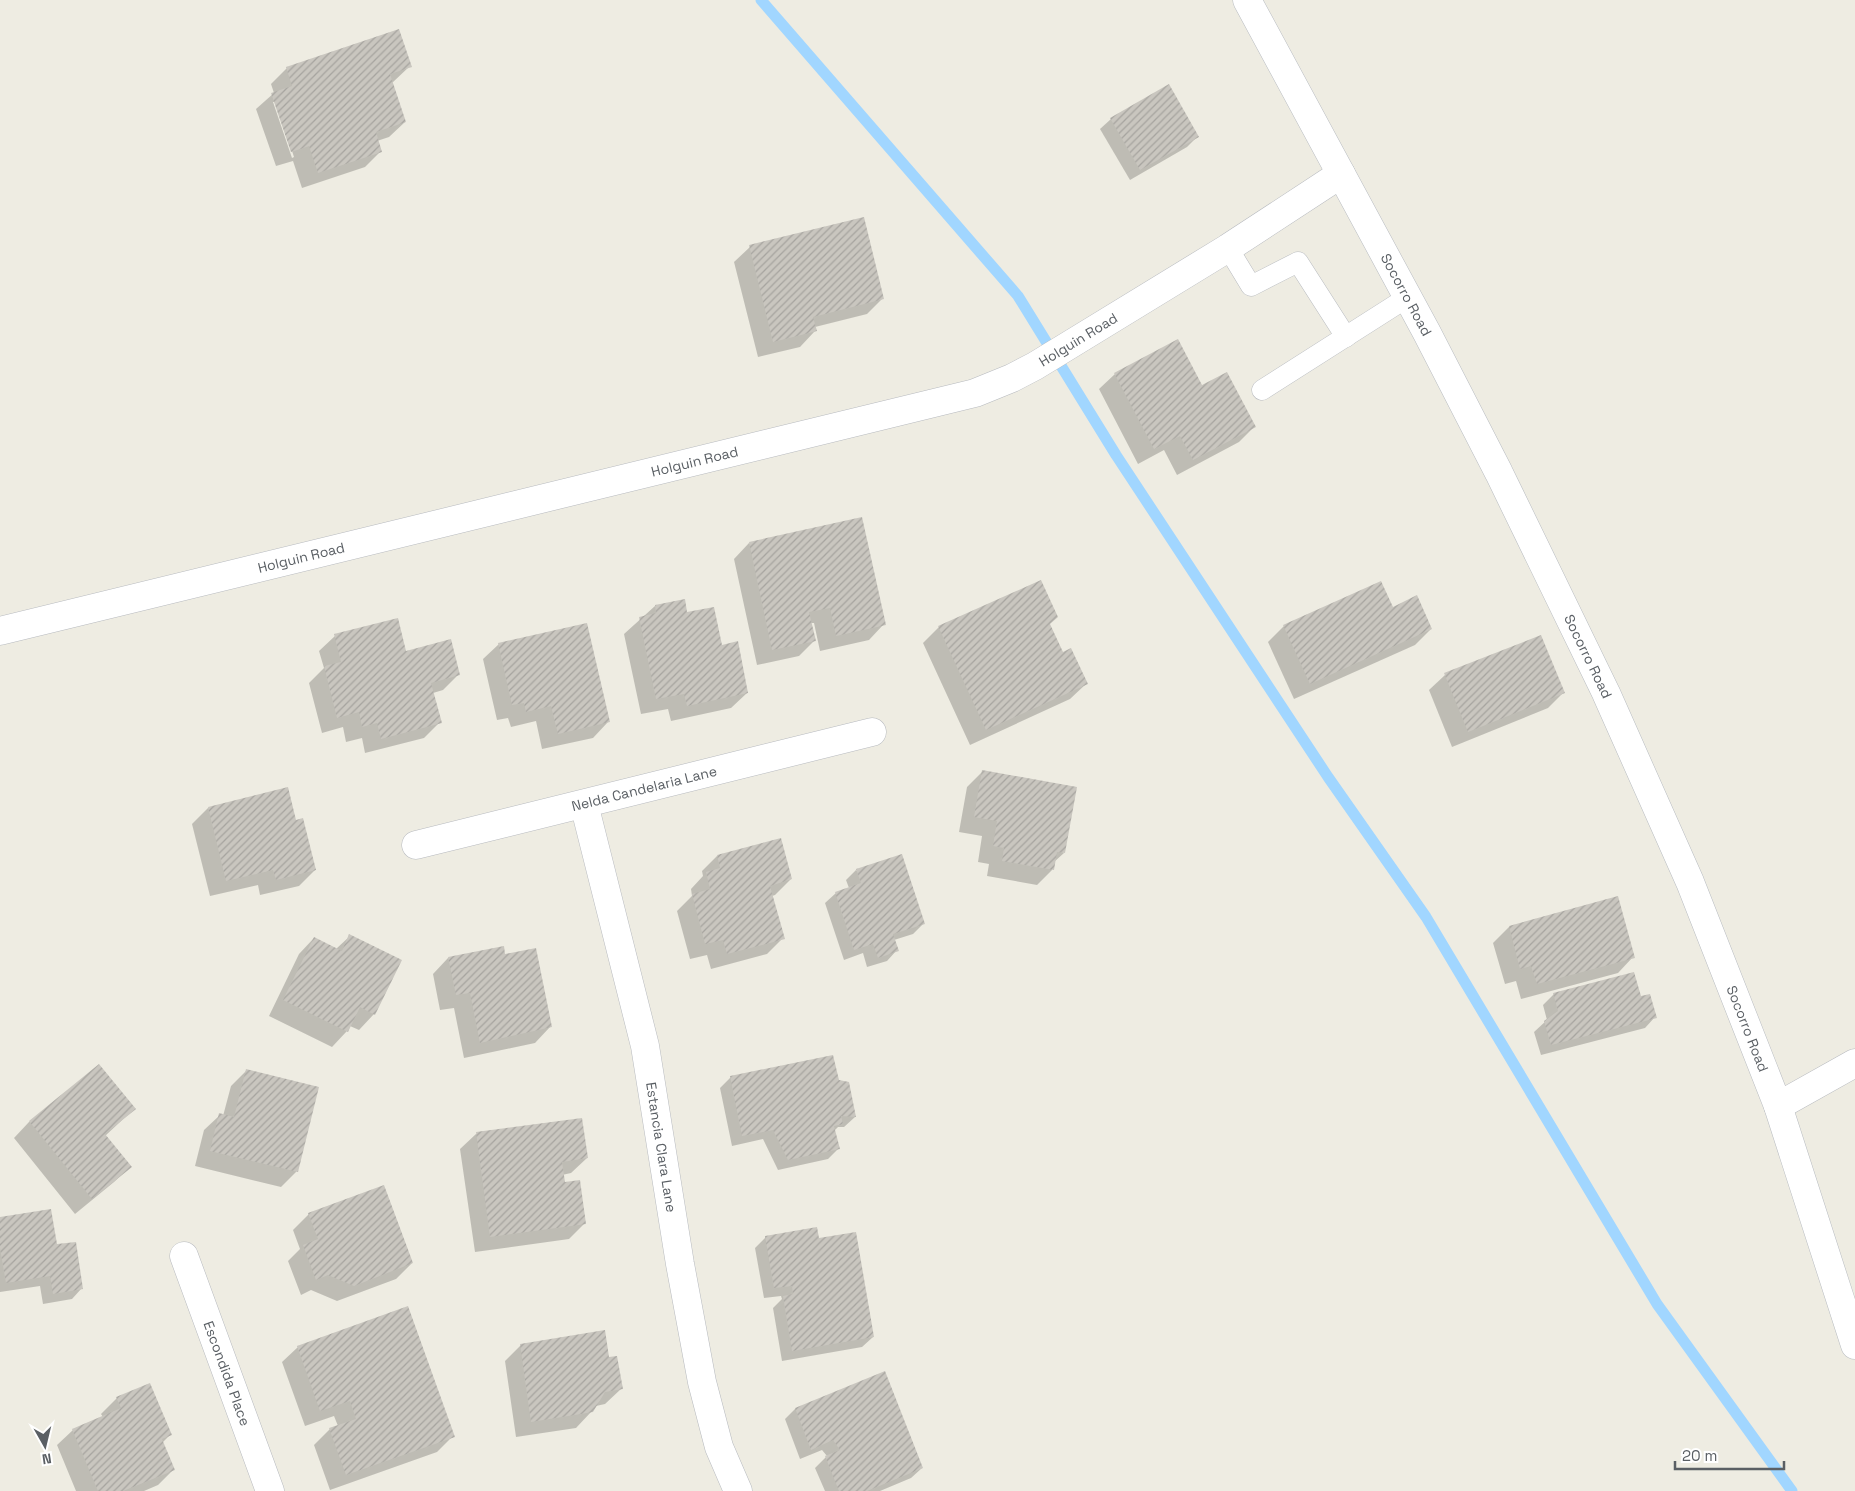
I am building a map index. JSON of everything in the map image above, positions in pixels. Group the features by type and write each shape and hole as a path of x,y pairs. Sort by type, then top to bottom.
{"street":[{"name":"Socorro Road","path":"1247,0 1408,297 1499,473 1606,693 1690,882 1778,1106 1854,1337"},
{"name":"Holguin Road","path":"0,631 975,393 1012,378 1080,338 1228,248 1341,174"},
{"name":"Nelda Candelaria Lane","path":"416,846 872,732"},
{"name":"Estancia Clara Lane","path":"584,804 645,1046 680,1264 702,1382 719,1447 738,1491"},
{"path":"1778,1106 1855,1063"},
{"name":"Escondida Place","path":"184,1256 270,1491"}],"lane":[{"path":"1228,248 1251,286 1298,262 1346,337"},
{"path":"1262,390 1408,297"}],"building":[{"path":"399,29 412,67 390,74 406,122 376,132 382,152 318,173 309,146 291,152 271,93 292,86 286,67"},
{"path":"1169,84 1199,137 1140,170 1110,118"},
{"path":"864,217 884,299 813,317 817,331 773,342 749,245"},
{"path":"1178,339 1202,385 1227,372 1256,427 1193,460 1180,436 1154,449 1114,373"},
{"path":"862,517 886,625 836,636 830,608 809,612 816,641 772,650 749,542"},
{"path":"1041,580 1058,617 1050,624 1063,652 1071,648 1088,684 986,730 938,626"},
{"path":"1381,581 1393,607 1417,595 1432,629 1310,684 1283,625"},
{"path":"685,599 687,612 714,607 722,645 738,641 748,693 687,706 684,694 656,699 639,617 656,613 655,605"},
{"path":"398,618 406,651 451,639 460,675 431,683 442,723 381,739 377,723 362,727 359,712 337,718 324,666 341,662 334,634"},
{"path":"587,623 610,722 558,734 551,706 526,712 524,703 512,705 498,643"},
{"path":"1541,635 1565,693 1468,732 1444,673"},
{"path":"982,770 1077,787 1065,853 1057,852 1054,870 1002,861 1004,848 993,846 997,821 974,817"},
{"path":"288,787 296,820 303,818 316,870 276,880 273,870 226,881 208,807"},
{"path":"781,838 792,879 770,886 785,939 727,954 723,940 705,944 692,894 710,889 706,872 720,868 717,855"},
{"path":"902,854 925,924 893,934 899,951 878,958 873,944 854,950 835,892 861,883 856,869"},
{"path":"1618,896 1635,958 1537,984 1531,966 1520,969 1509,926"},
{"path":"349,934 402,960 375,1015 360,1007 348,1032 283,1000 314,937 342,951"},
{"path":"504,946 505,954 536,948 552,1027 480,1043 470,993 456,995 448,957"},
{"path":"1634,972 1641,996 1650,994 1657,1018 1551,1045 1544,1021 1558,1011 1553,993"},
{"path":"833,1055 839,1080 849,1082 856,1117 841,1116 843,1124 834,1126 840,1149 788,1160 773,1130 742,1136 730,1076"},
{"path":"99,1064 136,1109 105,1134 132,1167 92,1199 29,1121"},
{"path":"246,1069 319,1087 298,1172 210,1151 219,1113 234,1117"},
{"path":"582,1118 588,1158 562,1162 565,1182 580,1180 586,1224 490,1237 476,1132"},
{"path":"384,1185 413,1263 354,1286 328,1275 316,1280 303,1245 318,1239 308,1213"},
{"path":"51,1209 57,1244 76,1242 83,1289 53,1294 50,1276 6,1283 0,1248 0,1217"},
{"path":"817,1227 819,1238 856,1232 874,1337 792,1351 783,1296 793,1294 792,1286 774,1288 765,1236"},
{"path":"408,1306 455,1437 346,1475 329,1428 356,1419 350,1401 320,1411 297,1346"},
{"path":"605,1330 609,1357 617,1356 623,1389 605,1392 593,1412 531,1422 520,1344"},
{"path":"885,1371 923,1468 867,1491 839,1491 825,1456 840,1450 833,1440 811,1450 795,1408"},
{"path":"150,1383 172,1435 162,1439 175,1470 123,1491 98,1491 72,1429 121,1408 116,1397"}],"waterway":[{"path":"761,0 1018,296 1116,455 1328,777 1426,917 1657,1304 1792,1491"}]}
